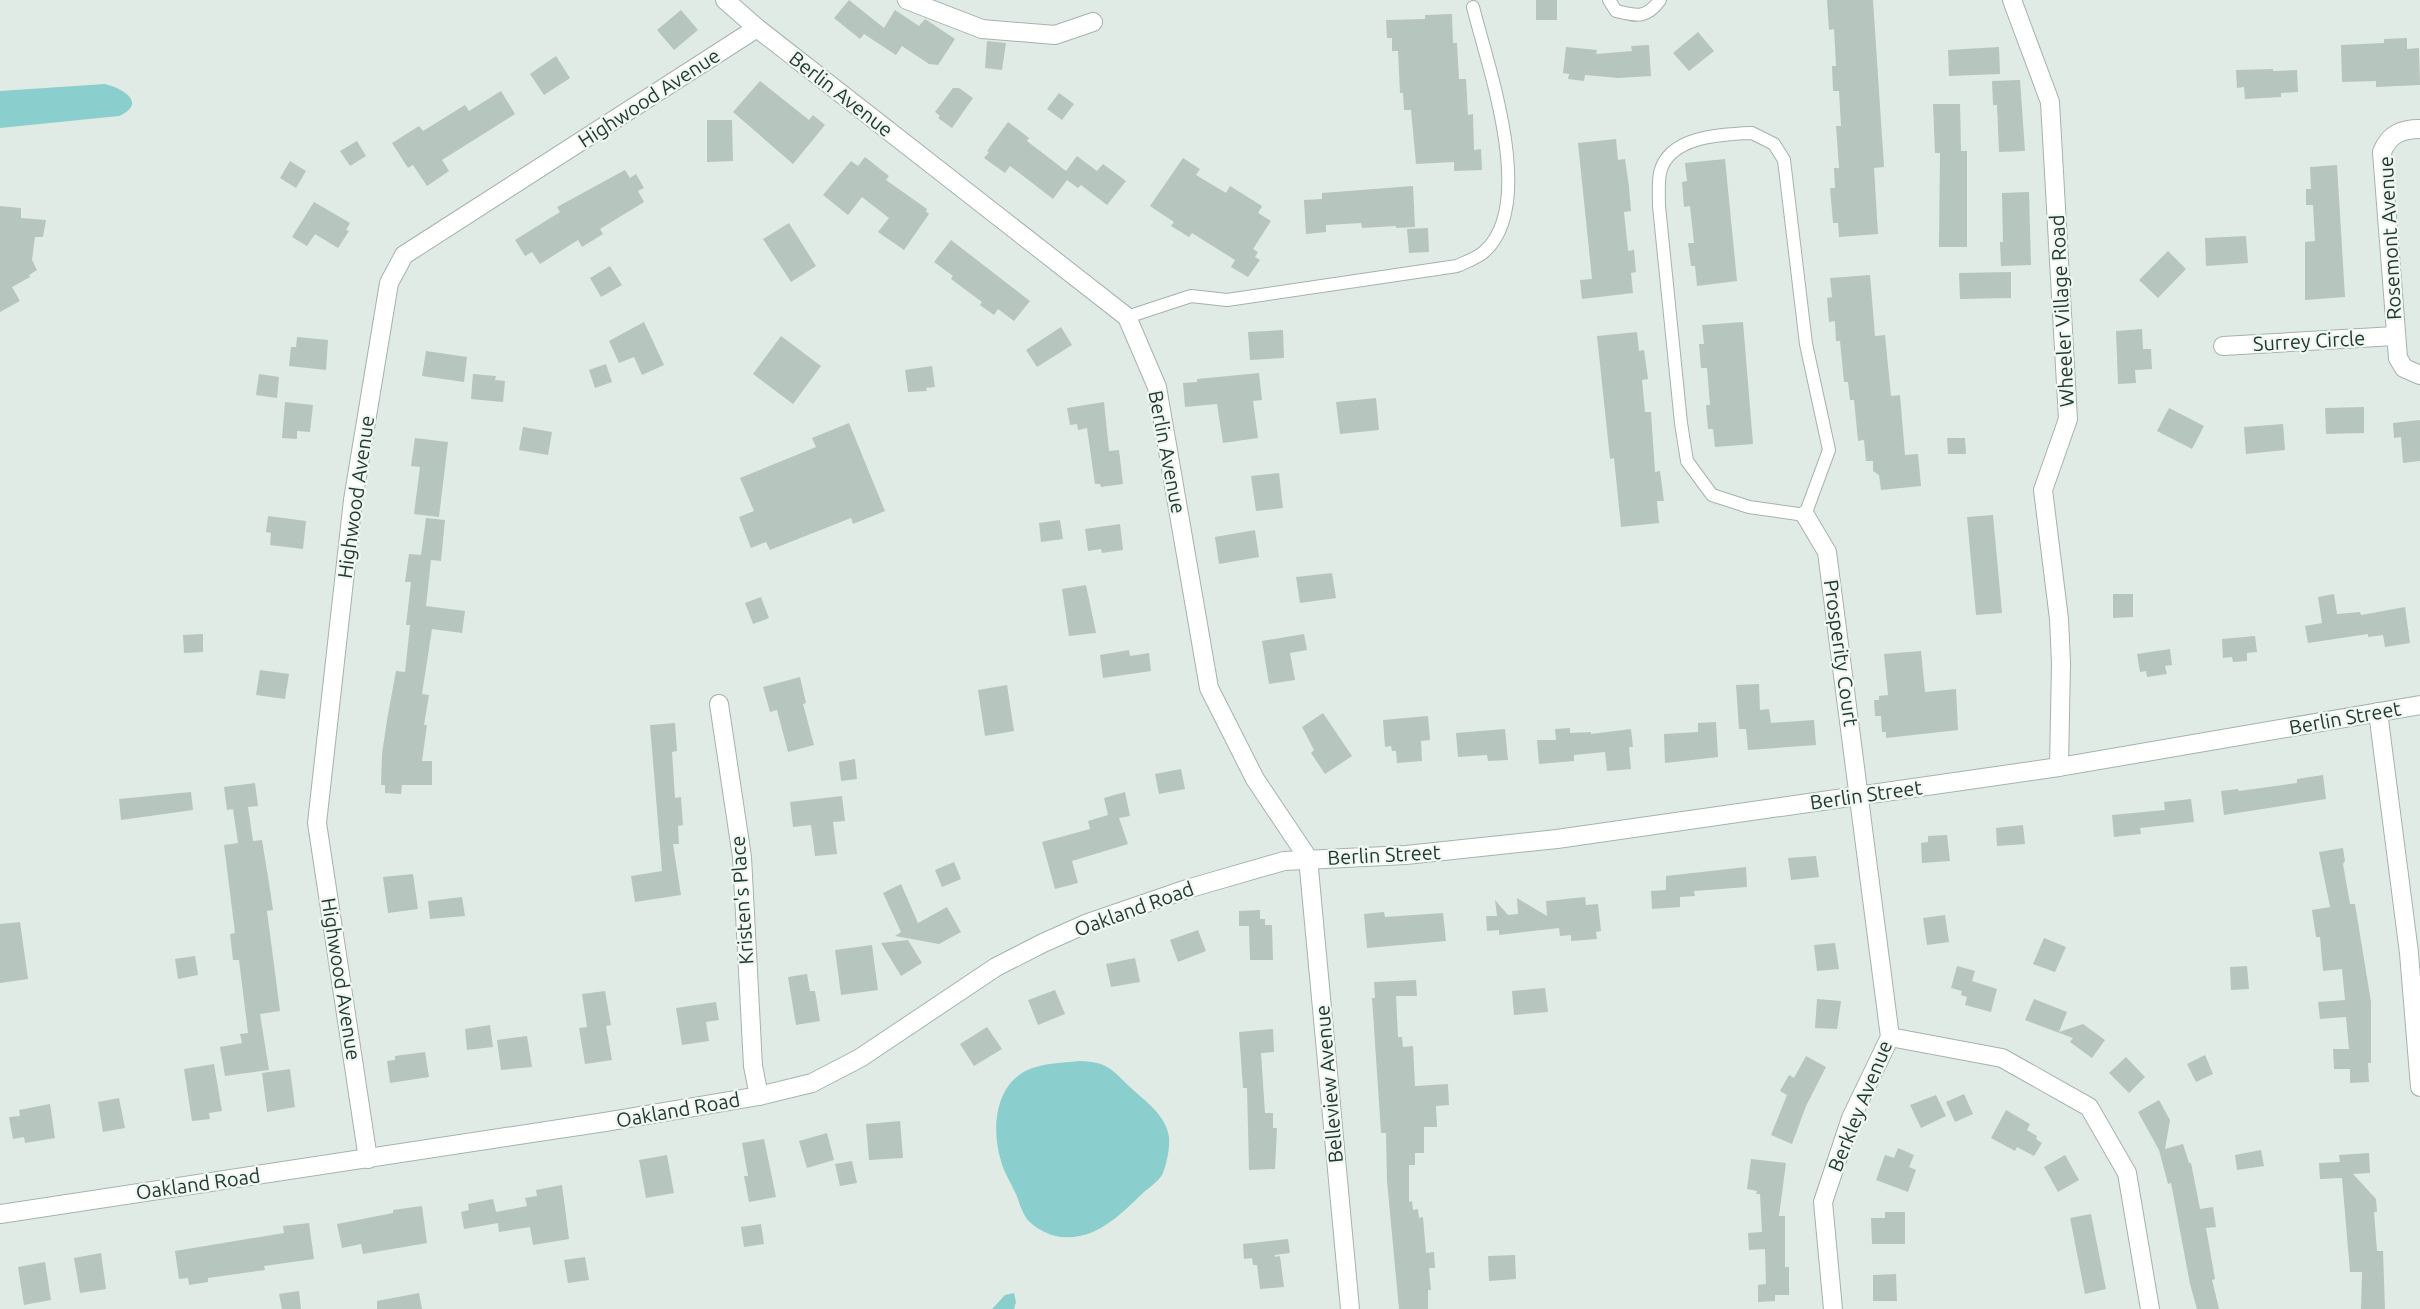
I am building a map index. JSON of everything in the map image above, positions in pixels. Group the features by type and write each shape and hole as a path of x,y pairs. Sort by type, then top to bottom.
{"street":[{"name":"Berlin Avenue","path":"725,0 757,28 1127,317 1157,387 1209,688 1255,779 1308,858"},
{"path":"907,0 982,29 1055,34 1093,22"},
{"name":"Wheeler Village Road","path":"2012,0 2050,102 2051,114 2068,419 2043,490 2059,619 2060,766"},
{"name":"Highwood Avenue","path":"368,1159 317,823 353,500 389,283 404,255 757,28"},
{"name":"Rosemont Avenue","path":"2420,129 2396,133 2387,140 2382,152 2398,358 2404,368 2420,375"},
{"name":"Surrey Circle","path":"2223,346 2395,336"},
{"name":"Prosperity Court","path":"1805,516 1827,552 1860,796"},
{"name":"Kristen's Place","path":"719,704 742,856 753,1066 759,1096"},
{"name":"Berlin Street","path":"1308,858 1406,855 1469,850 2060,766 2420,705"},
{"path":"2378,712 2409,953 2420,1087"},
{"name":"Berkley Avenue","path":"1833,1309 1823,1202 1851,1118 1890,1037 1860,796"},
{"name":"Oakland Road","path":"0,1214 368,1159 759,1096 812,1083 860,1058 996,967 1079,927 1256,867 1308,858"},
{"name":"Belleview Avenue","path":"1308,858 1350,1309"},
{"path":"1890,1037 2002,1058 2089,1107 2127,1173 2150,1309"}],"lane":[{"path":"1609,0 1616,11 1636,16 1652,12 1660,0"},
{"path":"1127,317 1191,296 1227,300 1457,266 1485,252 1499,231 1507,209 1509,174 1502,124 1473,7"},
{"path":"1752,133 1774,144 1784,160 1806,344 1829,450 1805,516 1749,507 1712,495 1687,461 1681,423 1659,206 1660,172 1669,154 1687,144 1717,134 1752,133"}],"water":[{"path":"105,84 125,92 132,101 127,111 119,116 0,128 0,91"},
{"path":"1080,1061 1097,1063 1108,1068 1154,1109 1167,1129 1169,1150 1160,1178 1108,1224 1087,1234 1059,1237 1039,1229 1027,1219 1001,1161 996,1125 1006,1090 1022,1073 1043,1065"},
{"path":"1014,1293 1016,1302 1014,1309 992,1309 1005,1295"}],"building":[{"path":"849,0 884,28 895,10 919,26 925,19 955,39 938,65 929,64 902,46 896,55 864,34 860,39 834,18"},
{"path":"1536,0 1557,0 1557,20 1536,20"},
{"path":"1827,0 1873,0 1884,167 1874,168 1878,234 1839,237 1838,223 1833,223 1830,188 1835,188 1834,168 1839,168 1836,126 1841,126 1839,91 1833,91 1832,66 1836,66 1834,29 1829,30"},
{"path":"681,10 698,30 674,50 657,30"},
{"path":"1452,14 1453,43 1457,43 1459,79 1466,79 1468,115 1473,114 1474,150 1481,149 1482,170 1454,171 1454,162 1416,164 1411,110 1404,110 1403,93 1400,93 1398,51 1392,51 1392,38 1387,38 1386,20 1425,19 1425,15"},
{"path":"1698,32 1714,51 1689,71 1673,53"},
{"path":"2407,38 2407,49 2419,48 2420,85 2376,87 2376,81 2342,82 2341,45 2384,43 2384,39"},
{"path":"987,41 1006,43 1002,70 985,68"},
{"path":"1649,45 1651,76 1618,78 1585,75 1584,81 1568,79 1569,74 1563,73 1566,47 1597,50 1596,54 1632,51 1631,46"},
{"path":"1999,47 2000,74 1949,76 1948,50"},
{"path":"556,56 570,78 544,95 530,74"},
{"path":"2273,69 2273,71 2297,70 2298,92 2281,93 2281,97 2245,99 2244,87 2237,88 2236,70"},
{"path":"2020,80 2025,151 1999,152 1997,105 1993,105 1992,81"},
{"path":"760,81 809,120 813,115 825,125 793,164 733,112"},
{"path":"953,88 959,88 973,98 952,128 938,118 940,116 935,112"},
{"path":"501,91 515,114 442,160 449,171 427,186 413,165 408,168 392,143 419,126 423,131 465,105 469,111"},
{"path":"1059,93 1074,104 1062,120 1047,109"},
{"path":"1933,104 1960,104 1961,151 1967,151 1967,247 1939,247 1940,153 1935,153"},
{"path":"707,120 732,120 733,161 707,162"},
{"path":"1008,122 1029,138 1027,141 1066,171 1077,156 1097,171 1103,164 1126,181 1107,205 1081,185 1078,188 1067,180 1053,199 1010,166 1005,173 984,158"},
{"path":"1616,139 1618,160 1625,159 1629,187 1631,211 1624,212 1628,251 1634,250 1636,272 1631,273 1633,293 1582,299 1580,280 1592,279 1578,143"},
{"path":"357,141 366,156 350,166 340,151"},
{"path":"865,157 889,176 886,180 927,209 929,214 904,250 878,232 889,218 862,197 848,215 823,195 851,161 858,166"},
{"path":"1183,158 1200,169 1196,175 1226,193 1230,186 1262,206 1258,213 1271,221 1253,249 1258,252 1255,257 1260,260 1248,277 1231,267 1235,260 1192,233 1189,237 1171,226 1174,222 1150,206"},
{"path":"1725,159 1737,281 1697,286 1695,266 1691,266 1688,243 1694,243 1690,206 1684,207 1682,182 1687,181 1685,163"},
{"path":"290,161 306,171 296,188 280,178"},
{"path":"2337,165 2345,297 2305,300 2305,242 2315,241 2313,205 2306,205 2306,189 2311,189 2310,167"},
{"path":"625,170 630,178 636,174 644,188 638,191 644,202 600,229 603,234 582,247 578,240 540,264 532,252 525,256 515,240 560,212 557,207"},
{"path":"1413,186 1415,227 1362,228 1361,223 1326,225 1326,232 1306,234 1304,200 1322,199 1322,193"},
{"path":"2029,192 2031,265 2001,266 2002,193"},
{"path":"314,202 350,223 346,230 349,231 338,248 315,234 307,246 292,237"},
{"path":"0,206 21,208 21,218 46,220 43,237 35,237 32,260 37,270 29,275 30,277 12,287 20,301 0,312"},
{"path":"789,223 816,266 791,282 763,239"},
{"path":"1428,228 1429,252 1409,253 1407,229"},
{"path":"2246,236 2248,263 2206,266 2205,238"},
{"path":"951,240 1030,301 1014,321 998,309 994,315 980,305 982,302 951,279 953,276 934,262"},
{"path":"2168,251 2186,269 2158,298 2139,280"},
{"path":"610,266 622,285 601,297 590,278"},
{"path":"2011,272 2011,298 1960,299 1959,273"},
{"path":"1870,275 1875,336 1885,335 1891,396 1900,395 1905,455 1918,454 1921,486 1881,490 1879,475 1873,471 1873,461 1866,461 1864,440 1858,441 1854,400 1850,400 1848,382 1844,382 1840,341 1836,341 1835,321 1829,322 1827,298 1832,297 1830,278"},
{"path":"644,322 664,365 642,375 634,357 619,363 609,341"},
{"path":"1743,322 1753,444 1715,447 1713,429 1708,429 1706,405 1710,405 1707,368 1701,368 1699,344 1704,344 1702,325"},
{"path":"1061,327 1072,345 1037,367 1026,350"},
{"path":"2142,329 2143,349 2151,349 2152,369 2135,370 2136,383 2118,384 2116,331"},
{"path":"1283,330 1284,358 1250,360 1248,332"},
{"path":"1637,332 1639,351 1644,350 1648,379 1642,380 1645,412 1651,412 1655,472 1660,471 1664,501 1657,501 1659,523 1621,527 1614,458 1610,459 1597,336"},
{"path":"781,336 821,366 793,404 753,374"},
{"path":"297,337 328,340 326,370 289,366 291,347 296,347"},
{"path":"426,351 467,357 464,382 422,376"},
{"path":"606,364 612,382 595,388 589,370"},
{"path":"932,366 935,387 926,388 927,391 908,392 905,370"},
{"path":"1259,373 1262,400 1253,401 1258,438 1223,443 1217,404 1185,407 1183,383 1197,382 1197,379"},
{"path":"259,374 279,377 277,398 256,395"},
{"path":"473,374 496,376 495,380 505,381 503,402 471,399"},
{"path":"1376,398 1379,430 1340,434 1336,402"},
{"path":"285,402 313,405 310,432 297,431 297,439 282,438"},
{"path":"1104,402 1109,451 1119,450 1123,484 1101,487 1100,484 1095,484 1087,428 1078,430 1077,424 1070,425 1067,408"},
{"path":"2364,407 2364,433 2326,434 2325,408"},
{"path":"2169,408 2204,426 2192,449 2157,431"},
{"path":"2420,420 2420,461 2403,463 2401,437 2394,438 2393,423"},
{"path":"849,423 885,511 853,524 851,518 770,550 766,542 751,548 739,517 754,511 740,478 816,447 812,438"},
{"path":"2283,424 2285,450 2246,454 2244,427"},
{"path":"523,427 552,432 548,455 519,450"},
{"path":"415,438 448,442 439,517 414,514 420,467 411,466"},
{"path":"1947,438 1965,438 1966,454 1948,454"},
{"path":"1279,473 1283,508 1256,511 1251,476"},
{"path":"1993,515 2002,613 1976,615 1967,517"},
{"path":"268,516 306,521 303,549 270,545 271,533 266,532"},
{"path":"426,518 445,520 441,561 431,560 426,606 465,611 462,633 432,629 422,694 429,695 424,725 427,725 422,761 432,761 432,785 402,785 401,794 385,793 385,785 381,785 382,754 387,720 396,671 405,672 410,625 406,625 411,582 405,582 409,554 421,555"},
{"path":"1060,520 1063,539 1041,542 1039,523"},
{"path":"1120,524 1123,550 1102,553 1101,549 1088,551 1085,529"},
{"path":"1255,530 1259,557 1219,564 1215,537"},
{"path":"1332,573 1336,598 1300,603 1296,577"},
{"path":"1086,585 1096,633 1069,636 1062,589"},
{"path":"2113,594 2133,594 2133,617 2113,618"},
{"path":"2334,594 2337,614 2360,612 2361,615 2405,607 2410,643 2385,647 2383,635 2368,637 2368,634 2308,643 2305,626 2322,623 2318,597"},
{"path":"761,597 769,618 753,624 745,603"},
{"path":"203,634 203,652 184,653 183,635"},
{"path":"1304,634 1307,650 1290,653 1295,680 1269,684 1262,641"},
{"path":"2255,636 2257,652 2247,653 2247,661 2233,662 2232,657 2223,658 2222,639"},
{"path":"2170,649 2172,665 2165,666 2167,674 2147,677 2146,671 2140,672 2137,654"},
{"path":"1129,650 1130,656 1149,653 1151,671 1103,678 1100,655"},
{"path":"1921,651 1925,692 1956,689 1958,730 1886,738 1886,732 1882,732 1881,716 1875,716 1874,700 1879,700 1879,696 1888,695 1884,654"},
{"path":"260,670 289,674 285,699 256,695"},
{"path":"800,677 806,703 803,704 814,745 788,752 777,710 770,712 763,687"},
{"path":"1759,684 1760,710 1769,709 1771,723 1814,720 1816,745 1748,750 1746,729 1739,729 1736,685"},
{"path":"1007,685 1014,731 985,736 978,690"},
{"path":"1323,713 1352,756 1325,774 1311,753 1314,750 1302,727"},
{"path":"1428,716 1430,740 1421,741 1422,761 1397,763 1396,751 1392,751 1391,746 1385,747 1383,720"},
{"path":"1716,722 1718,757 1665,763 1664,734 1698,732 1698,723"},
{"path":"675,723 677,751 672,752 675,798 681,797 683,825 678,826 679,844 673,844 681,895 635,902 631,876 662,871 650,725"},
{"path":"1570,728 1570,733 1591,732 1591,734 1631,729 1633,747 1629,747 1631,769 1607,771 1605,752 1574,755 1574,761 1539,764 1537,740 1556,740 1555,729"},
{"path":"1505,729 1508,760 1488,761 1487,755 1458,757 1456,733"},
{"path":"855,759 857,779 841,781 839,762"},
{"path":"1181,769 1185,789 1159,794 1155,774"},
{"path":"2323,775 2326,799 2224,815 2221,791 2238,789 2239,791 2297,783 2297,779"},
{"path":"255,783 258,806 248,807 253,841 262,840 269,883 273,910 267,911 280,1011 260,1014 269,1070 225,1076 220,1047 242,1043 240,1034 248,1033 239,960 233,960 230,934 235,933 224,845 238,843 233,809 227,810 224,787"},
{"path":"191,792 193,810 121,820 119,799"},
{"path":"1125,792 1130,816 1119,818 1128,844 1072,861 1078,883 1055,889 1042,842 1090,829 1088,821 1108,815 1104,798"},
{"path":"842,796 845,821 833,822 837,854 815,856 811,825 793,827 790,802"},
{"path":"2191,799 2194,822 2140,828 2141,834 2114,837 2112,815 2165,810 2164,802"},
{"path":"2023,825 2025,844 1997,846 1996,828"},
{"path":"1947,835 1950,861 1922,863 1921,843 1928,842 1928,836"},
{"path":"2343,848 2345,861 2343,864 2350,904 2355,904 2371,1002 2369,1082 2350,1083 2350,1069 2334,1069 2333,1049 2349,1049 2346,1017 2320,1019 2318,1002 2345,1000 2342,969 2323,971 2320,937 2316,937 2312,910 2330,907 2319,852"},
{"path":"1816,856 1819,877 1791,880 1788,858"},
{"path":"954,862 961,879 942,887 935,870"},
{"path":"1746,867 1747,887 1694,891 1695,896 1680,897 1680,907 1652,909 1651,891 1666,890 1666,876"},
{"path":"413,874 418,909 388,913 383,877"},
{"path":"901,884 918,923 947,907 961,932 939,944 895,936 901,932 883,893"},
{"path":"462,897 465,916 430,919 428,901"},
{"path":"1585,897 1586,905 1598,904 1601,931 1596,932 1597,939 1571,941 1571,935 1560,936 1559,928 1499,935 1499,930 1487,931 1486,916 1497,916 1495,900 1508,915 1518,914 1517,898 1547,916 1546,901"},
{"path":"1260,910 1260,919 1265,919 1265,925 1272,925 1273,960 1250,960 1249,926 1239,926 1239,911"},
{"path":"1384,912 1385,917 1443,913 1446,941 1367,948 1364,914"},
{"path":"1945,915 1949,942 1927,945 1923,918"},
{"path":"20,922 28,979 0,983 0,924"},
{"path":"1198,930 1206,951 1178,962 1170,940"},
{"path":"2044,938 2066,947 2055,972 2033,964"},
{"path":"908,940 922,963 901,976 881,943"},
{"path":"1835,943 1839,969 1817,971 1814,945"},
{"path":"872,945 878,990 841,995 835,950"},
{"path":"195,956 198,975 178,979 175,959"},
{"path":"1135,958 1140,982 1111,987 1106,964"},
{"path":"1957,966 1975,971 1972,981 1997,989 1991,1012 1965,1005 1967,997 1961,995 1962,991 1951,988"},
{"path":"2247,966 2249,989 2231,990 2230,967"},
{"path":"807,974 810,991 815,991 820,1021 796,1025 788,977"},
{"path":"1416,980 1417,996 1396,996 1398,1037 1402,1037 1403,1047 1413,1046 1415,1086 1448,1084 1449,1105 1436,1106 1437,1127 1424,1127 1424,1153 1415,1153 1415,1165 1409,1165 1409,1202 1412,1201 1413,1210 1418,1209 1419,1218 1423,1217 1426,1253 1434,1252 1435,1268 1429,1268 1431,1290 1428,1290 1428,1309 1399,1309 1387,1181 1386,1133 1381,1133 1372,998 1375,998 1374,982"},
{"path":"1545,988 1548,1012 1514,1015 1512,991"},
{"path":"1055,990 1065,1014 1038,1025 1028,1000"},
{"path":"605,991 611,1025 606,1026 612,1060 585,1064 579,1028 587,1027 582,994"},
{"path":"1817,999 1841,1001 1837,1029 1815,1028"},
{"path":"2034,999 2067,1012 2059,1032 2083,1024 2105,1040 2092,1058 2070,1042 2073,1038 2025,1020"},
{"path":"716,1002 719,1020 706,1022 709,1041 682,1045 676,1008"},
{"path":"490,1025 493,1047 467,1050 465,1029"},
{"path":"987,1027 1002,1049 974,1066 960,1044"},
{"path":"1273,1029 1274,1052 1261,1053 1265,1113 1273,1113 1273,1128 1277,1128 1275,1169 1249,1170 1247,1088 1243,1088 1239,1032"},
{"path":"527,1036 532,1067 501,1070 497,1040"},
{"path":"425,1052 429,1077 390,1083 387,1061 395,1060 395,1056"},
{"path":"2205,1055 2213,1074 2196,1082 2187,1064"},
{"path":"1806,1056 1826,1067 1806,1106 1792,1144 1771,1135 1787,1095 1780,1091 1789,1075 1794,1078"},
{"path":"2126,1057 2145,1077 2129,1093 2109,1073"},
{"path":"214,1064 222,1111 209,1113 210,1119 192,1121 184,1069"},
{"path":"290,1069 295,1107 267,1112 262,1073"},
{"path":"1964,1094 1973,1114 1955,1122 1946,1102"},
{"path":"1936,1095 1946,1116 1921,1128 1910,1105"},
{"path":"119,1098 125,1128 103,1132 98,1102"},
{"path":"2159,1100 2170,1120 2165,1149 2183,1144 2189,1163 2191,1163 2200,1209 2213,1207 2216,1227 2206,1228 2215,1279 2212,1280 2219,1309 2197,1309 2190,1284 2171,1183 2168,1184 2159,1150 2138,1112"},
{"path":"50,1104 55,1138 25,1143 24,1137 13,1139 9,1117 20,1116 19,1110"},
{"path":"2006,1110 2030,1124 2027,1130 2037,1136 2036,1139 2042,1143 2034,1156 2017,1147 2015,1151 1991,1138"},
{"path":"900,1121 903,1158 869,1160 866,1124"},
{"path":"827,1133 834,1160 807,1168 799,1141"},
{"path":"764,1139 776,1197 749,1202 744,1176 748,1176 742,1143"},
{"path":"1898,1148 1914,1155 1909,1167 1916,1170 1908,1192 1876,1180 1885,1155 1894,1158"},
{"path":"2261,1150 2264,1166 2237,1170 2235,1155"},
{"path":"2369,1153 2370,1173 2353,1174 2376,1199 2377,1212 2374,1212 2377,1251 2383,1251 2385,1309 2361,1309 2362,1272 2350,1272 2342,1178 2320,1179 2319,1163 2340,1162 2339,1155"},
{"path":"667,1155 674,1193 646,1198 639,1160"},
{"path":"2065,1155 2079,1180 2058,1192 2044,1167"},
{"path":"1751,1159 1786,1163 1779,1216 1785,1216 1785,1267 1789,1267 1789,1295 1775,1295 1775,1301 1758,1302 1758,1285 1766,1284 1765,1249 1749,1250 1748,1233 1762,1232 1760,1194 1747,1189"},
{"path":"852,1161 857,1183 840,1186 835,1164"},
{"path":"562,1185 569,1239 533,1245 530,1227 499,1232 498,1223 464,1229 461,1212 469,1210 468,1204 493,1199 496,1212 527,1206 525,1198 537,1196 536,1190"},
{"path":"422,1206 427,1243 363,1254 361,1244 342,1248 337,1224 393,1213 393,1210"},
{"path":"1885,1212 1905,1212 1905,1244 1872,1244 1871,1218 1885,1218"},
{"path":"2091,1214 2106,1289 2085,1294 2070,1218"},
{"path":"309,1223 314,1259 264,1266 265,1270 208,1278 208,1282 189,1285 188,1278 179,1279 175,1251 284,1233 283,1226"},
{"path":"761,1224 764,1244 744,1247 741,1227"},
{"path":"1288,1239 1290,1253 1275,1255 1275,1257 1280,1256 1284,1287 1260,1289 1257,1265 1253,1265 1252,1258 1244,1259 1243,1244"},
{"path":"101,1253 106,1289 80,1293 74,1258"},
{"path":"1515,1255 1516,1279 1489,1281 1488,1256"},
{"path":"585,1257 589,1280 568,1283 564,1260"},
{"path":"45,1262 51,1300 24,1305 18,1267"},
{"path":"1896,1274 1897,1301 1873,1301 1873,1275"},
{"path":"299,1291 301,1309 282,1309 279,1294"},
{"path":"419,1293 422,1309 377,1309 377,1301"}]}
